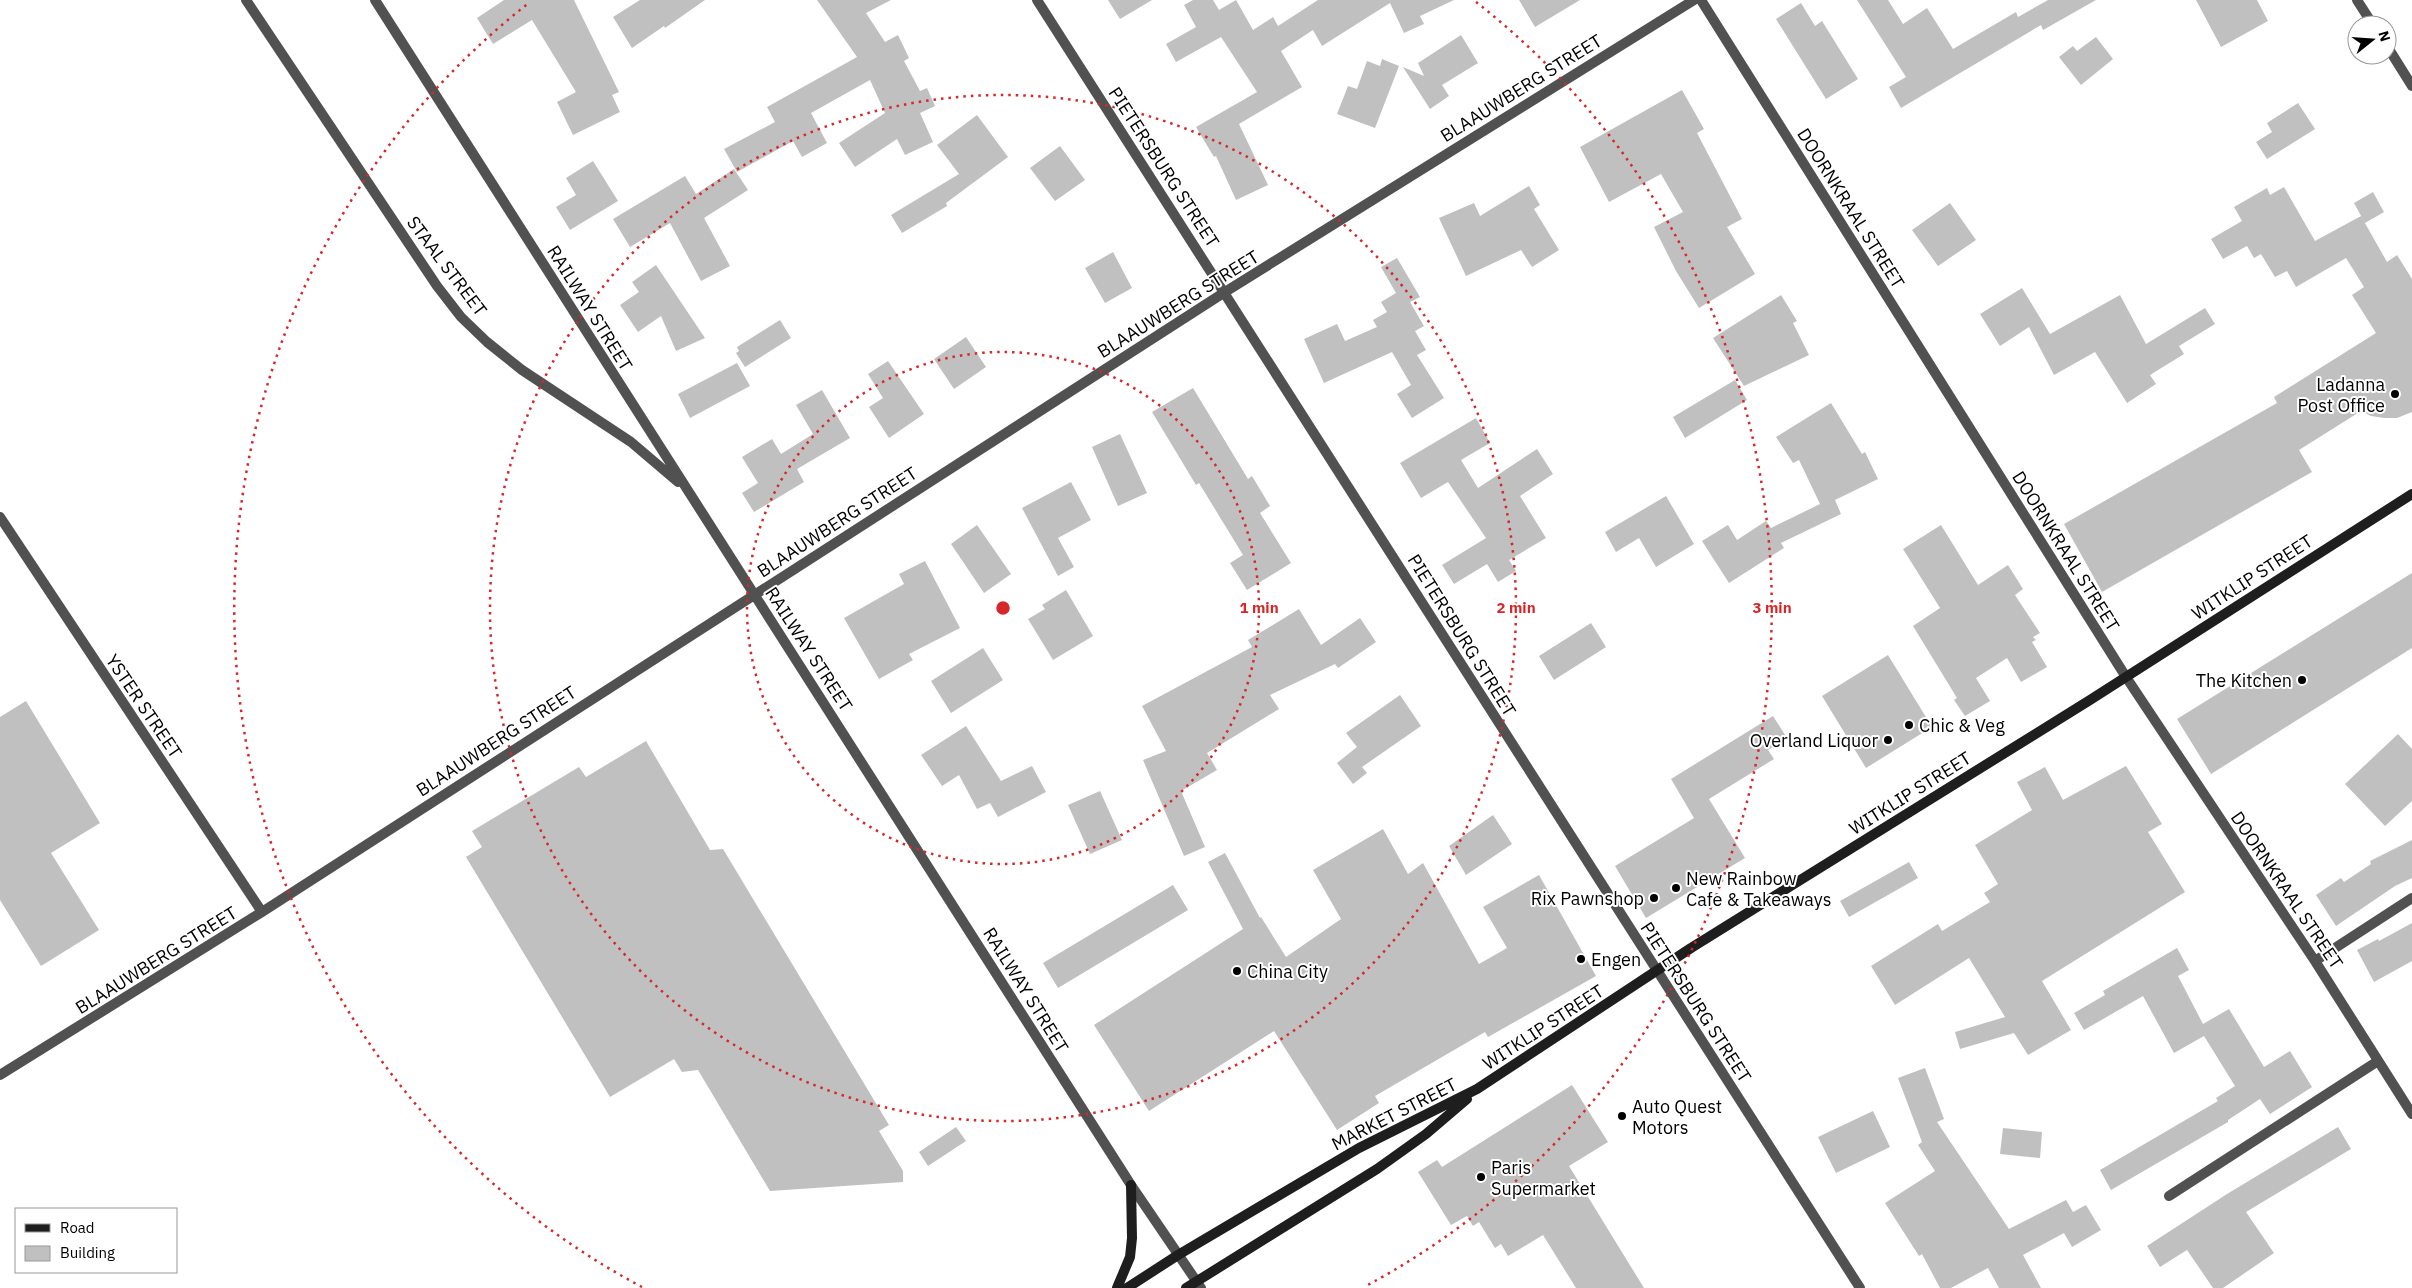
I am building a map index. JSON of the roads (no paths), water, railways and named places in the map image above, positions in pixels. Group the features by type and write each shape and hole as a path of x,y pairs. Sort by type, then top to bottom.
{"main road":[{"name":"WITKLIP STREET","path":"1477,1089 1658,972 1691,948 2126,677 2412,494"},
{"name":"MARKET STREET","path":"1127,1288 1178,1254 1359,1148 1477,1089"},
{"name":"MARKET STREET","path":"1186,1288 1199,1285 1377,1169 1426,1134 1477,1089"},
{"path":"1116,1288 1130,1257 1132,1238 1131,1185"}],"street":[{"name":"STAAL STREET","path":"246,0 437,286 461,316 487,342 522,370 631,442 686,489"},
{"name":"RAILWAY STREET","path":"375,0 1131,1185 1199,1285"},
{"name":"PIETERSBURG STREET","path":"1037,0 1860,1288"},
{"name":"BLAAUWBERG STREET","path":"0,1076 262,912 1225,292 1694,0"},
{"name":"DOORNKRAAL STREET","path":"1702,0 2126,677 2315,961 2412,1114"},
{"path":"2357,0 2367,15"},
{"path":"2397,62 2412,86"},
{"name":"YSTER STREET","path":"0,517 262,912"},
{"path":"2315,961 2412,898"},
{"path":"2169,1196 2378,1060"}],"place":[{"name":"Ladanna Post Office","path":"2395,394"},
{"name":"The Kitchen","path":"2302,680"},
{"name":"Chic & Veg","path":"1909,725"},
{"name":"Overland Liquor","path":"1888,740"},
{"name":"New Rainbow Cafe & Takeaways","path":"1676,888"},
{"name":"Rix Pawnshop","path":"1654,898"},
{"name":"Engen","path":"1581,959"},
{"name":"China City","path":"1237,971"},
{"name":"Auto Quest Motors","path":"1622,1116"},
{"name":"Paris Supermarket","path":"1481,1177"}]}
